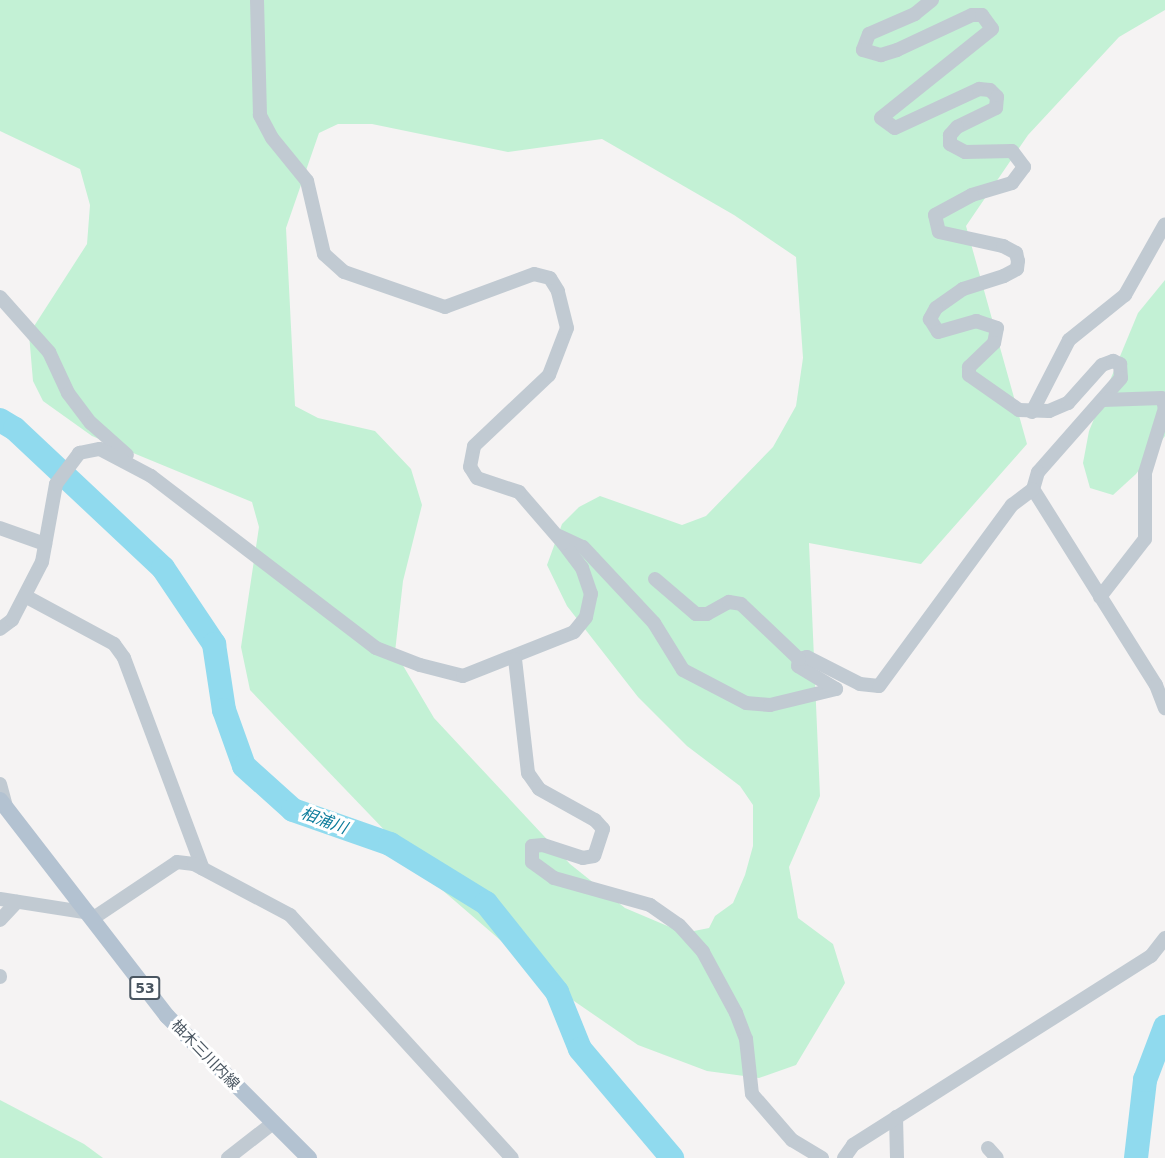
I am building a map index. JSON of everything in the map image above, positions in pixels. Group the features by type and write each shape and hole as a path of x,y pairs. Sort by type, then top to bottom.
{"main road":[{"name":"柚木三川内線","path":"3,803 167,1017 309,1158"}],"street":[{"path":"0,297 50,352 68,393 91,423 135,466 376,648 463,676 515,659 574,632 586,617 591,594 582,568 519,492 477,478 471,467 474,446 549,375 567,328 558,291 550,278 534,274 445,307 344,272 324,254 307,181 272,138 260,115 257,0"},
{"path":"655,579 696,614 707,614 729,602 741,604 799,659 819,660 860,684 879,686 1012,505 1033,489 1038,472 1121,378 1116,361 1102,365 1068,403 1032,412 1019,410 969,375 969,368 998,334 991,323 976,321 938,332 930,319 936,308 963,289 1017,269 1016,253 939,232 934,224 940,209 1012,183 1021,176 1024,167 1012,151 965,152 950,144 957,127 996,108 997,97 979,89 895,128 881,118 992,29 982,15 972,15 897,50 881,55 862,50 869,34 915,14 933,0"},
{"path":"1032,412 1069,339 1125,295 1165,224"},
{"path":"1100,597 1145,539 1142,502 1160,445 1165,408 1164,397 1103,400"},
{"path":"0,630 12,620 42,562 56,484 79,453 100,448 135,466"},
{"path":"1033,489 1165,708"},
{"path":"0,528 45,544"},
{"path":"557,536 583,547 654,623 683,670 746,703 770,705 836,689 798,666 799,659"},
{"path":"25,596 114,644 124,658 203,869"},
{"path":"515,659 528,773 538,789 595,820 603,829 594,856 583,858 543,845 532,846 532,862 554,878 650,905 679,925 703,952 736,1013 746,1039 752,1094 792,1140 822,1158"},
{"path":"0,784 3,803"},
{"path":"0,899 91,916 177,862 203,869 290,915 513,1158"},
{"path":"0,920 17,902"},
{"path":"844,1158 853,1145 1151,956 1165,938"},
{"path":"896,1118 897,1158"},
{"path":"228,1158 273,1123"}],"green space":[{"path":"0,0 1165,0 1165,10 1119,37 1028,135 966,226 1027,444 921,564 809,543 820,796 789,867 798,918 833,944 845,983 796,1065 759,1078 707,1071 638,1045 558,990 441,889 250,690 241,647 259,527 252,502 92,436 43,401 33,381 29,334 87,244 90,205 80,169 0,131","holes":["338,124 372,124 508,152 602,139 734,215 796,257 803,358 796,406 773,447 706,516 682,525 600,496 579,507 562,524 547,565 567,606 638,697 687,746 740,786 753,805 753,846 745,875 733,903 715,916 709,928 684,933 625,908 570,864 434,718 395,652 403,581 422,505 411,469 375,431 318,418 295,406 286,228 319,133"]},
{"path":"1165,280 1165,436 1136,474 1113,495 1090,488 1083,463 1089,431 1138,313"},
{"path":"0,1100 84,1144 103,1158 0,1158"}],"waterway":[{"name":"相浦川","path":"0,420 15,429 163,568 214,644 224,710 244,766 293,810 390,844 486,903 557,992 580,1049 672,1158"},
{"path":"1136,1158 1145,1080 1165,1027"}]}
